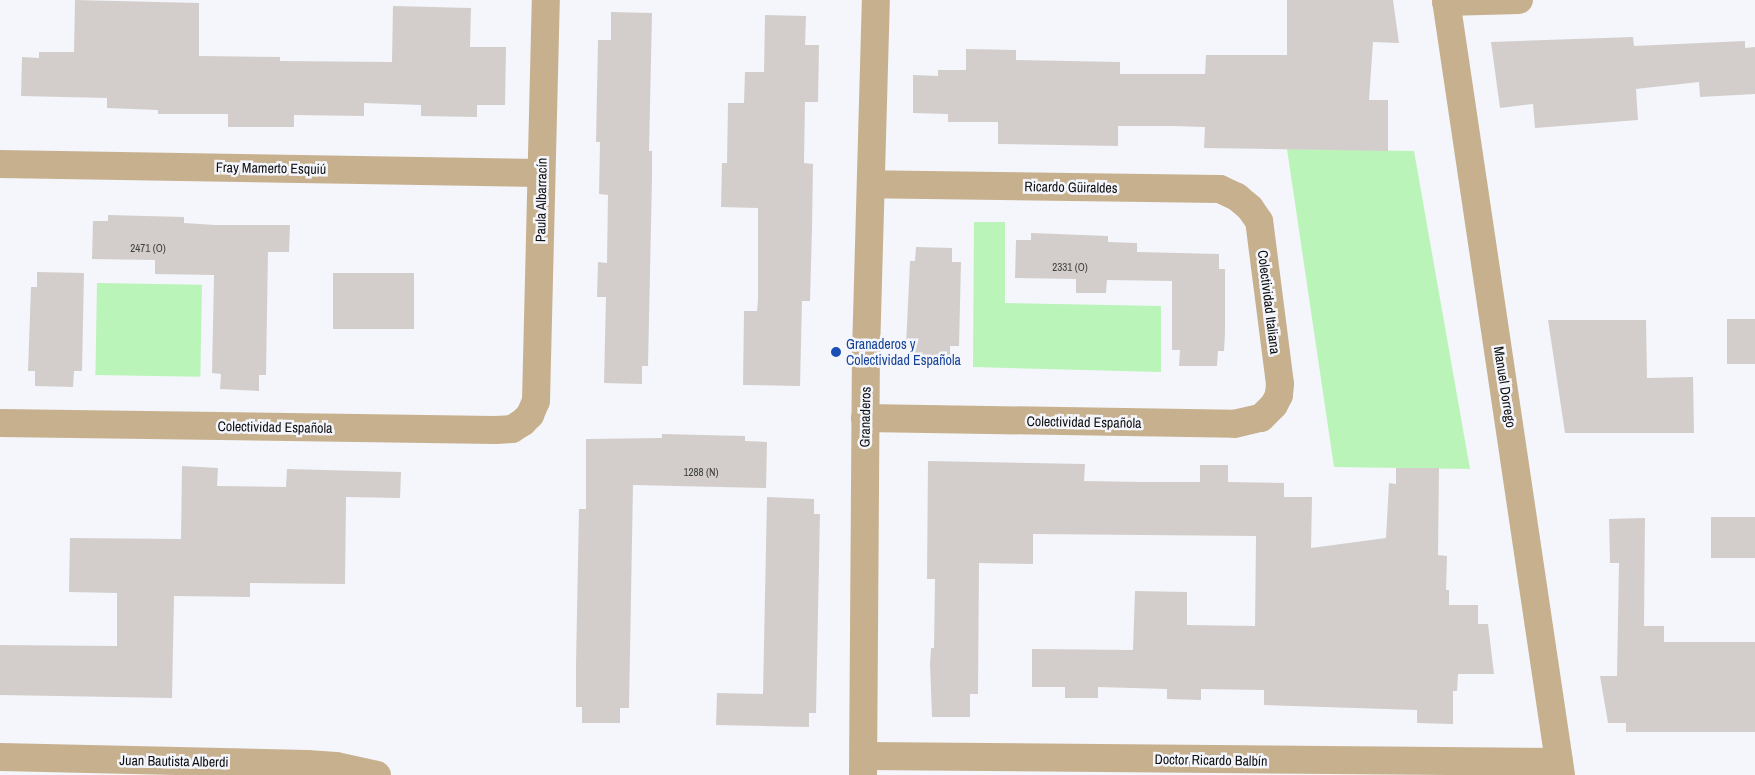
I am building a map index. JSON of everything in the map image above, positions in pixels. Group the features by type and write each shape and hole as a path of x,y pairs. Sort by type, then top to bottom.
{"street":[{"name":"Paula Albarracín","path":"536,401 546,0"},
{"name":"Granaderos","path":"864,765 865,418 876,0"},
{"path":"1446,1 1519,0"},
{"name":"Manuel Dorrego","path":"1446,1 1560,769"},
{"name":"Fray Mamerto Esquiú","path":"0,164 541,173"},
{"name":"Ricardo Güiraldes","path":"871,184 1220,189 1237,197 1250,208 1259,221"},
{"name":"Colectividad Italiana","path":"1259,221 1280,384"},
{"name":"Colectividad Española","path":"865,418 1234,424 1261,418 1274,405 1279,395 1280,384"},
{"name":"Colectividad Española","path":"0,423 512,429 530,415 536,401"},
{"name":"Juan Bautista Alberdi","path":"0,757 306,764 336,766 377,775"},
{"name":"Doctor Ricardo Balbín","path":"864,765 1560,769"}],"green space":[{"path":"1287,149 1414,151 1470,469 1334,467"},
{"path":"974,222 1005,222 1005,303 1161,306 1161,372 973,367"},
{"path":"97,283 202,285 200,377 95,375"}],"building":[{"path":"75,0 199,3 199,56 280,57 280,61 392,62 393,6 471,8 470,47 506,47 505,105 477,105 477,117 421,116 421,105 364,103 364,116 294,115 294,127 228,127 228,114 158,114 158,110 107,108 107,98 21,96 22,57 39,58 39,52 74,52"},
{"path":"1287,0 1393,0 1399,43 1373,42 1369,100 1388,100 1388,151 1204,148 1205,127 1171,126 1118,126 1118,146 998,144 998,122 948,122 948,114 913,113 913,75 938,76 938,70 966,70 966,49 1016,50 1016,60 1120,62 1120,74 1205,74 1206,55 1287,55"},
{"path":"611,12 652,13 649,151 652,151 652,178 648,366 642,366 642,384 604,383 606,297 597,297 598,262 607,263 608,195 599,194 600,142 596,142 598,40 611,40"},
{"path":"765,15 806,16 805,45 819,45 818,102 805,102 804,163 813,164 812,229 810,301 802,301 800,386 743,385 744,311 757,311 758,300 758,208 721,207 722,163 727,163 728,103 744,103 745,72 764,72"},
{"path":"1633,37 1634,46 1745,41 1745,48 1755,47 1755,94 1700,97 1699,82 1636,89 1638,120 1535,128 1533,104 1500,108 1491,42"},
{"path":"108,215 184,217 184,223 215,225 290,225 289,252 268,252 266,375 259,375 259,391 220,389 221,374 212,373 214,275 155,274 155,260 92,259 93,221 108,221"},
{"path":"1031,233 1108,236 1108,242 1137,243 1137,252 1219,254 1219,269 1225,269 1225,333 1224,351 1218,351 1217,366 1179,366 1180,350 1172,350 1172,281 1107,280 1106,293 1076,293 1076,279 1015,278 1016,240 1031,240"},
{"path":"916,247 952,248 952,262 961,262 959,346 950,346 950,362 913,360 913,346 906,346 910,261 915,261"},
{"path":"37,272 84,273 82,371 74,371 73,387 35,386 35,371 28,371 31,287 37,287"},
{"path":"333,273 414,273 414,329 333,329"},
{"path":"1727,319 1755,319 1755,364 1727,364"},
{"path":"1548,320 1646,320 1647,378 1693,377 1694,433 1565,433"},
{"path":"662,434 745,436 745,441 767,442 766,488 633,485 629,708 620,708 620,723 582,723 582,707 576,707 576,664 579,509 586,509 586,439 662,438"},
{"path":"928,461 1085,464 1084,481 1143,482 1200,482 1200,465 1228,465 1228,482 1284,483 1284,497 1312,497 1311,548 1386,538 1389,483 1396,484 1396,468 1439,468 1438,555 1447,556 1446,590 1449,590 1449,605 1478,605 1478,624 1488,624 1494,674 1458,674 1457,691 1453,691 1453,724 1417,723 1417,710 1264,705 1264,690 1201,689 1201,700 1167,699 1167,689 1098,687 1098,698 1065,698 1065,687 1032,687 1032,649 1133,650 1135,591 1187,592 1187,625 1255,626 1256,536 1033,534 1033,564 979,563 978,694 970,694 970,717 932,717 930,664 931,648 934,648 935,579 927,579"},
{"path":"182,466 218,468 217,486 286,487 287,469 401,472 400,498 346,497 345,584 250,583 250,597 174,596 172,698 0,695 0,645 117,646 117,593 69,592 70,538 181,539"},
{"path":"767,497 814,499 814,514 820,514 816,713 809,713 809,727 716,725 717,693 763,694"},
{"path":"1711,517 1755,517 1755,558 1711,558"},
{"path":"1645,518 1644,626 1664,626 1664,642 1755,642 1755,732 1626,732 1626,723 1608,723 1600,676 1617,676 1619,563 1610,563 1609,519"}],"place":[{"name":"Granaderos y Colectividad Española","path":"836,352"}]}
